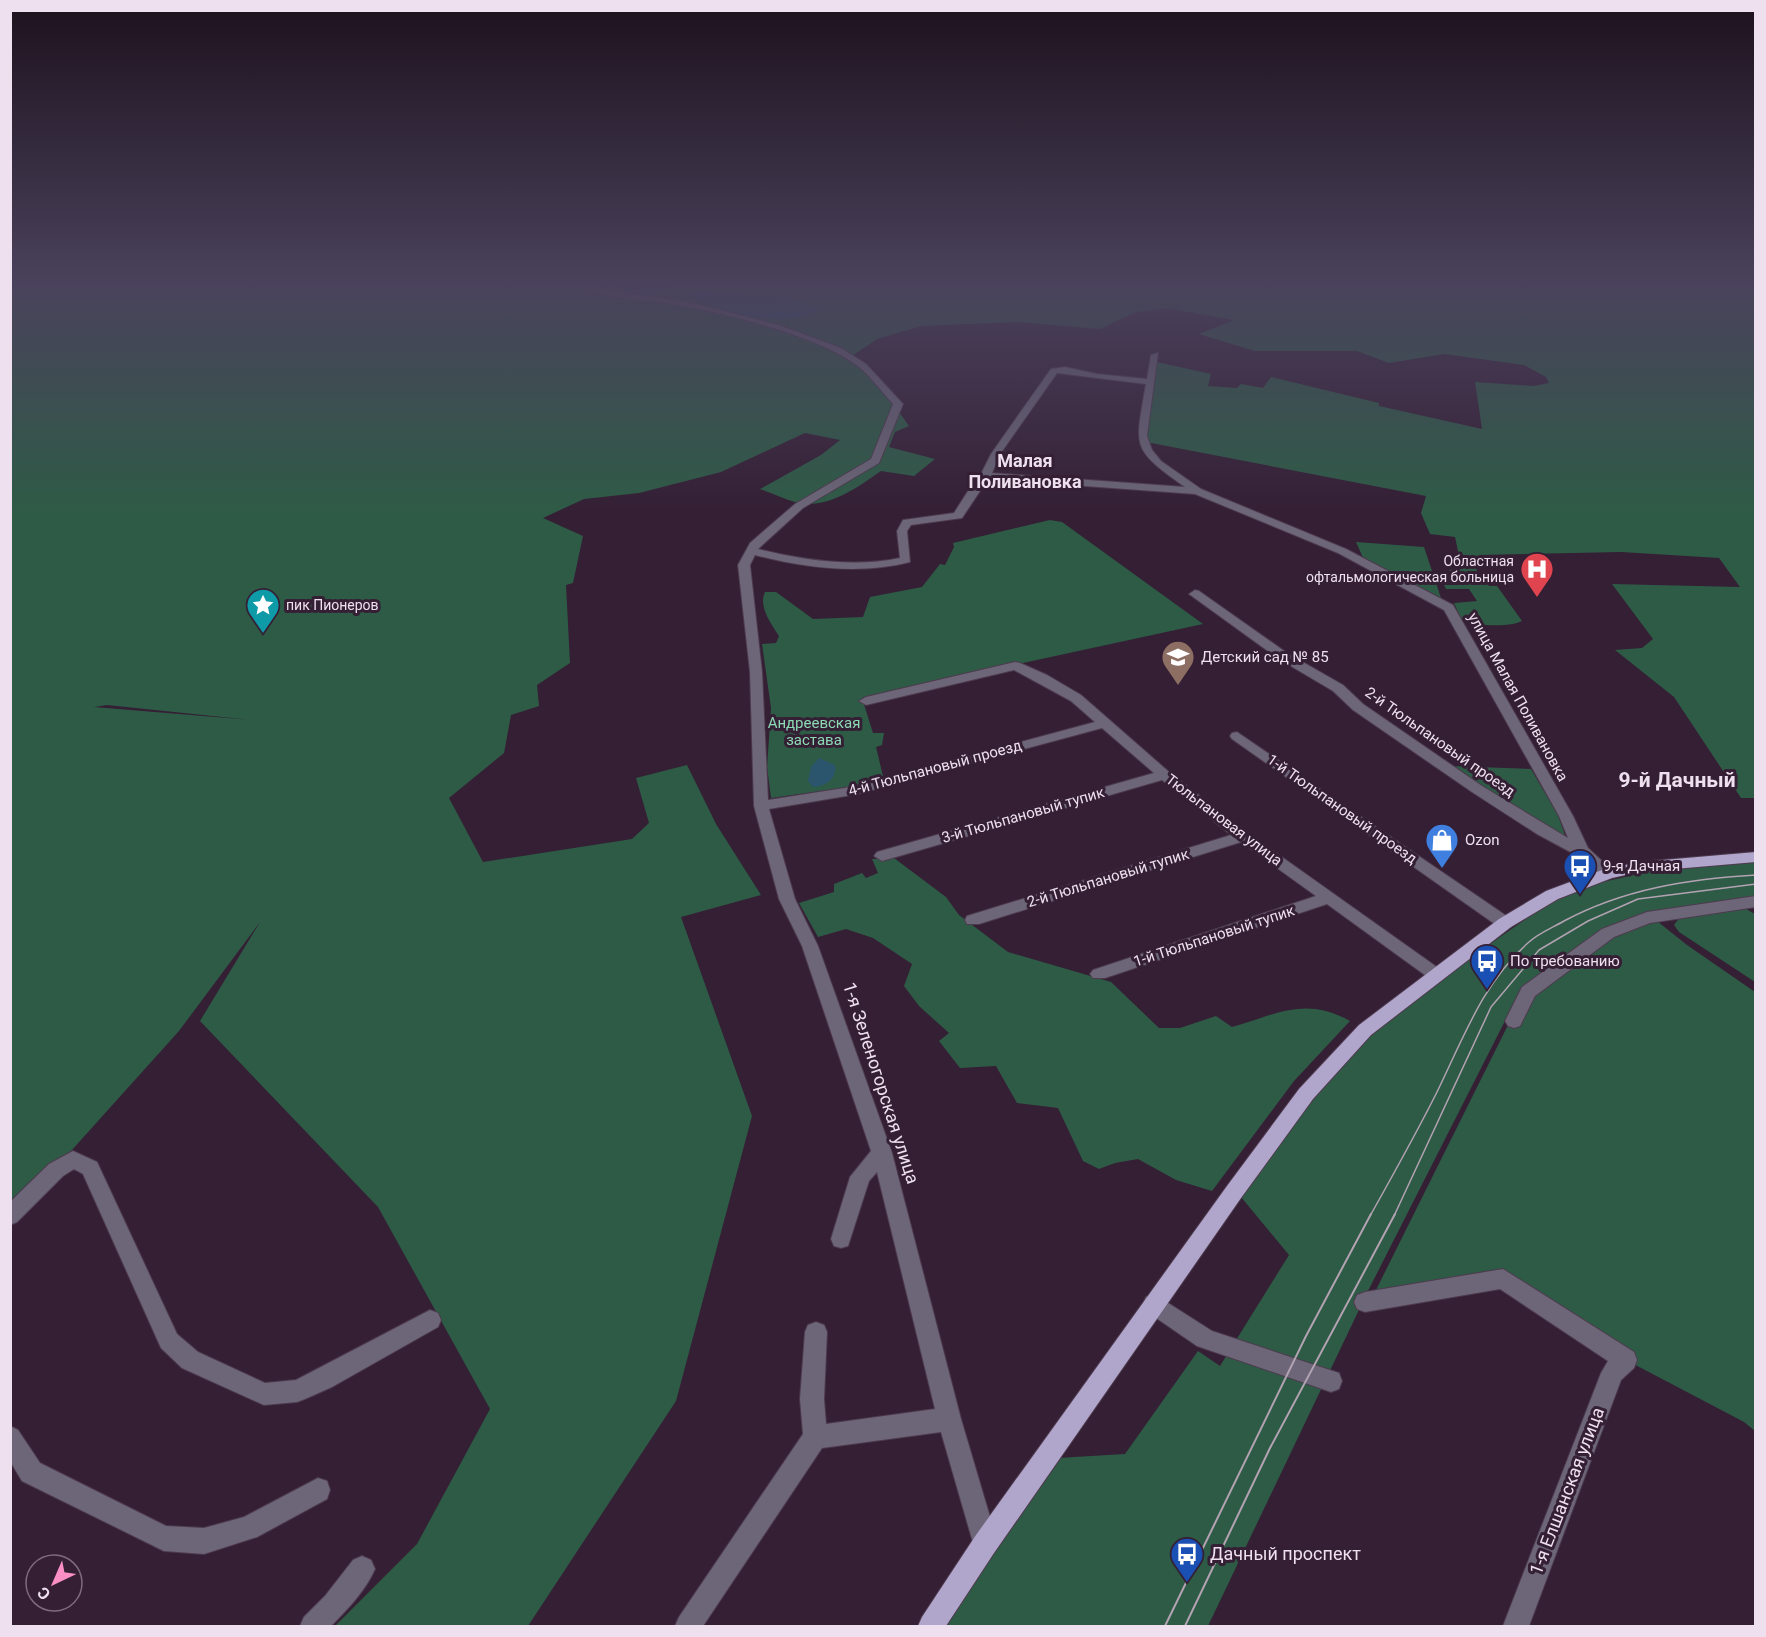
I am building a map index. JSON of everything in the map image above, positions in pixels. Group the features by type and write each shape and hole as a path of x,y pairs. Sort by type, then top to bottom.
{"main road":[{"path":"931,1626 985,1544 1234,1192 1306,1094 1365,1030 1435,974 1505,923 1552,895 1608,874 1661,864 1755,857"}],"street":[{"path":"750,550 799,506 875,461 898,404 862,366 854,361"},
{"name":"улица Малая Поливановка","path":"1154,361 1143,442 1157,463 1197,491 1342,552 1449,608 1566,816 1581,851 1608,874"},
{"path":"750,550 783,558 834,565 906,560 902,531 907,522 958,516 981,479 986,476 997,450 1019,423 1054,371 1065,369 1097,377 1151,382"},
{"path":"986,476 1197,491"},
{"name":"1-я Зеленогорская улица","path":"750,550 744,565 756,672 761,806 787,899 810,945 882,1153 949,1419 985,1544"},
{"name":"2-й Тюльпановый проезд","path":"1195,594 1283,656 1338,688 1358,707 1477,789 1542,831 1581,851"},
{"name":"Тюльпановая улица","path":"866,701 1015,666 1076,698 1164,775 1243,836 1435,974"},
{"name":"4-й Тюльпановый проезд","path":"761,806 858,790 1106,723"},
{"name":"1-й Тюльпановый проезд","path":"1237,736 1505,923"},
{"name":"3-й Тюльпановый тупик","path":"882,856 1164,775"},
{"name":"2-й Тюльпановый тупик","path":"973,920 1243,836"},
{"name":"1-й Тюльпановый тупик","path":"1099,974 1329,898"},
{"path":"1514,1021 1528,992 1608,933 1647,918 1755,902"},
{"path":"841,1239 860,1177 882,1153"},
{"path":"10,1216 56,1170 73,1159 90,1168 169,1341 190,1360 264,1394 297,1391 324,1379 430,1320"},
{"name":"1-я Елшанская улица","path":"1365,1302 1503,1279 1626,1360 1612,1373 1516,1626"},
{"path":"1154,1304 1205,1339 1331,1381"},
{"path":"688,1626 815,1437 812,1399 816,1332"},
{"path":"815,1437 949,1419"},
{"path":"10,1438 31,1472 164,1538 204,1540 248,1528 318,1490"},
{"path":"313,1626 334,1605 362,1569"}],"green space":[{"path":"11,361 853,361 882,388 909,426 895,432 889,447 935,459 914,476 881,471 841,496 807,504 760,489 821,455 840,440 805,433 721,472 639,493 584,499 543,518 583,536 573,583 566,585 570,663 537,685 539,706 511,715 504,753 449,798 483,862 632,839 649,823 636,778 687,765 716,824 761,895 681,917 752,1116 676,1401 528,1626 335,1626 417,1544 490,1409 378,1207 200,1021 260,922 179,1031 71,1151 50,1168 11,1209","holes":["107,705 247,720 94,707"]},
{"path":"1498,361 1755,361 1755,798 1741,798 1674,697 1615,650 1642,648 1653,639 1612,584 1740,587 1719,558 1621,552 1479,555 1482,564 1476,569 1480,575 1453,575 1449,570 1454,569 1449,556 1459,556 1455,537 1430,534 1421,513 1426,496 1146,442 1157,362 1211,374 1208,386 1237,388 1241,384 1263,388 1271,377 1379,403 1379,406 1482,429 1475,382 1534,386 1549,383 1546,377 1524,365"},
{"name":"Андреевская застава","path":"1050,520 1062,522 1203,624 862,698 873,733 884,733 882,745 876,747 883,776 850,787 771,798 767,767 771,708 762,644 776,643 779,636 764,609 765,592 776,592 813,619 863,617 870,597 922,587 940,564 945,565 954,547 953,543"},
{"path":"1356,542 1424,547 1442,601 1364,560"},
{"path":"1457,581 1486,581 1489,586 1497,586 1522,621 1509,625 1492,625 1461,619 1454,603 1477,601 1469,589 1446,589 1444,585 1460,585"},
{"path":"1450,766 1531,769 1558,815 1566,838 1558,837"},
{"path":"894,858 946,897 959,915 1008,952 1111,982 1159,1028 1180,1028 1216,1016 1232,1027 1278,1013 1305,1008 1334,1014 1350,1021 1294,1081 1212,1191 1176,1180 1138,1159 1115,1163 1099,1169 1083,1161 1058,1108 1017,1103 996,1066 960,1068 939,1041 949,1033 919,1006 904,986 912,964 873,938 846,929 818,937 799,903 834,892 834,884 862,873 866,878 878,873 872,859"},
{"path":"1755,862 1755,897 1644,915 1511,1009 1368,1291 1208,1626 944,1626 1058,1458 1125,1454 1198,1351 1220,1366 1289,1255 1241,1197 1313,1099 1371,1034 1428,987 1555,899 1603,882 1647,872"},
{"path":"1741,906 1755,914 1755,982 1679,932 1674,925 1679,918"},
{"path":"1657,921 1687,945 1755,992 1755,1431 1744,1422 1626,1360 1503,1279 1375,1292 1507,1027 1518,1019 1533,993 1612,936"}],"water":[{"path":"819,758 835,765 835,770 830,781 813,787 808,781 811,767"}],"tram line":[{"path":"1370,1216 1421,1123 1465,1032 1487,993 1499,975 1529,942 1587,910 1633,893 1706,879 1756,875"},
{"path":"1394,1215 1491,1007 1539,950 1588,921 1638,899 1756,884"},
{"path":"1165,1626 1306,1336 1371,1214"},
{"path":"1185,1626 1270,1448 1394,1215"}],"place":[{"name":"Областная офтальмологическая больница","path":"1537,598"},
{"name":"пик Пионеров","path":"263,634"},
{"name":"Детский сад № 85","path":"1178,686"},
{"name":"Ozon","path":"1442,869"},
{"name":"9-я Дачная","path":"1580,895"},
{"name":"По требованию","path":"1487,990"},
{"name":"Дачный проспект","path":"1187,1583"}],"district":[{"name":"Малая Поливановка","path":"1025,471"},
{"name":"9-й Дачный","path":"1677,780"}]}
